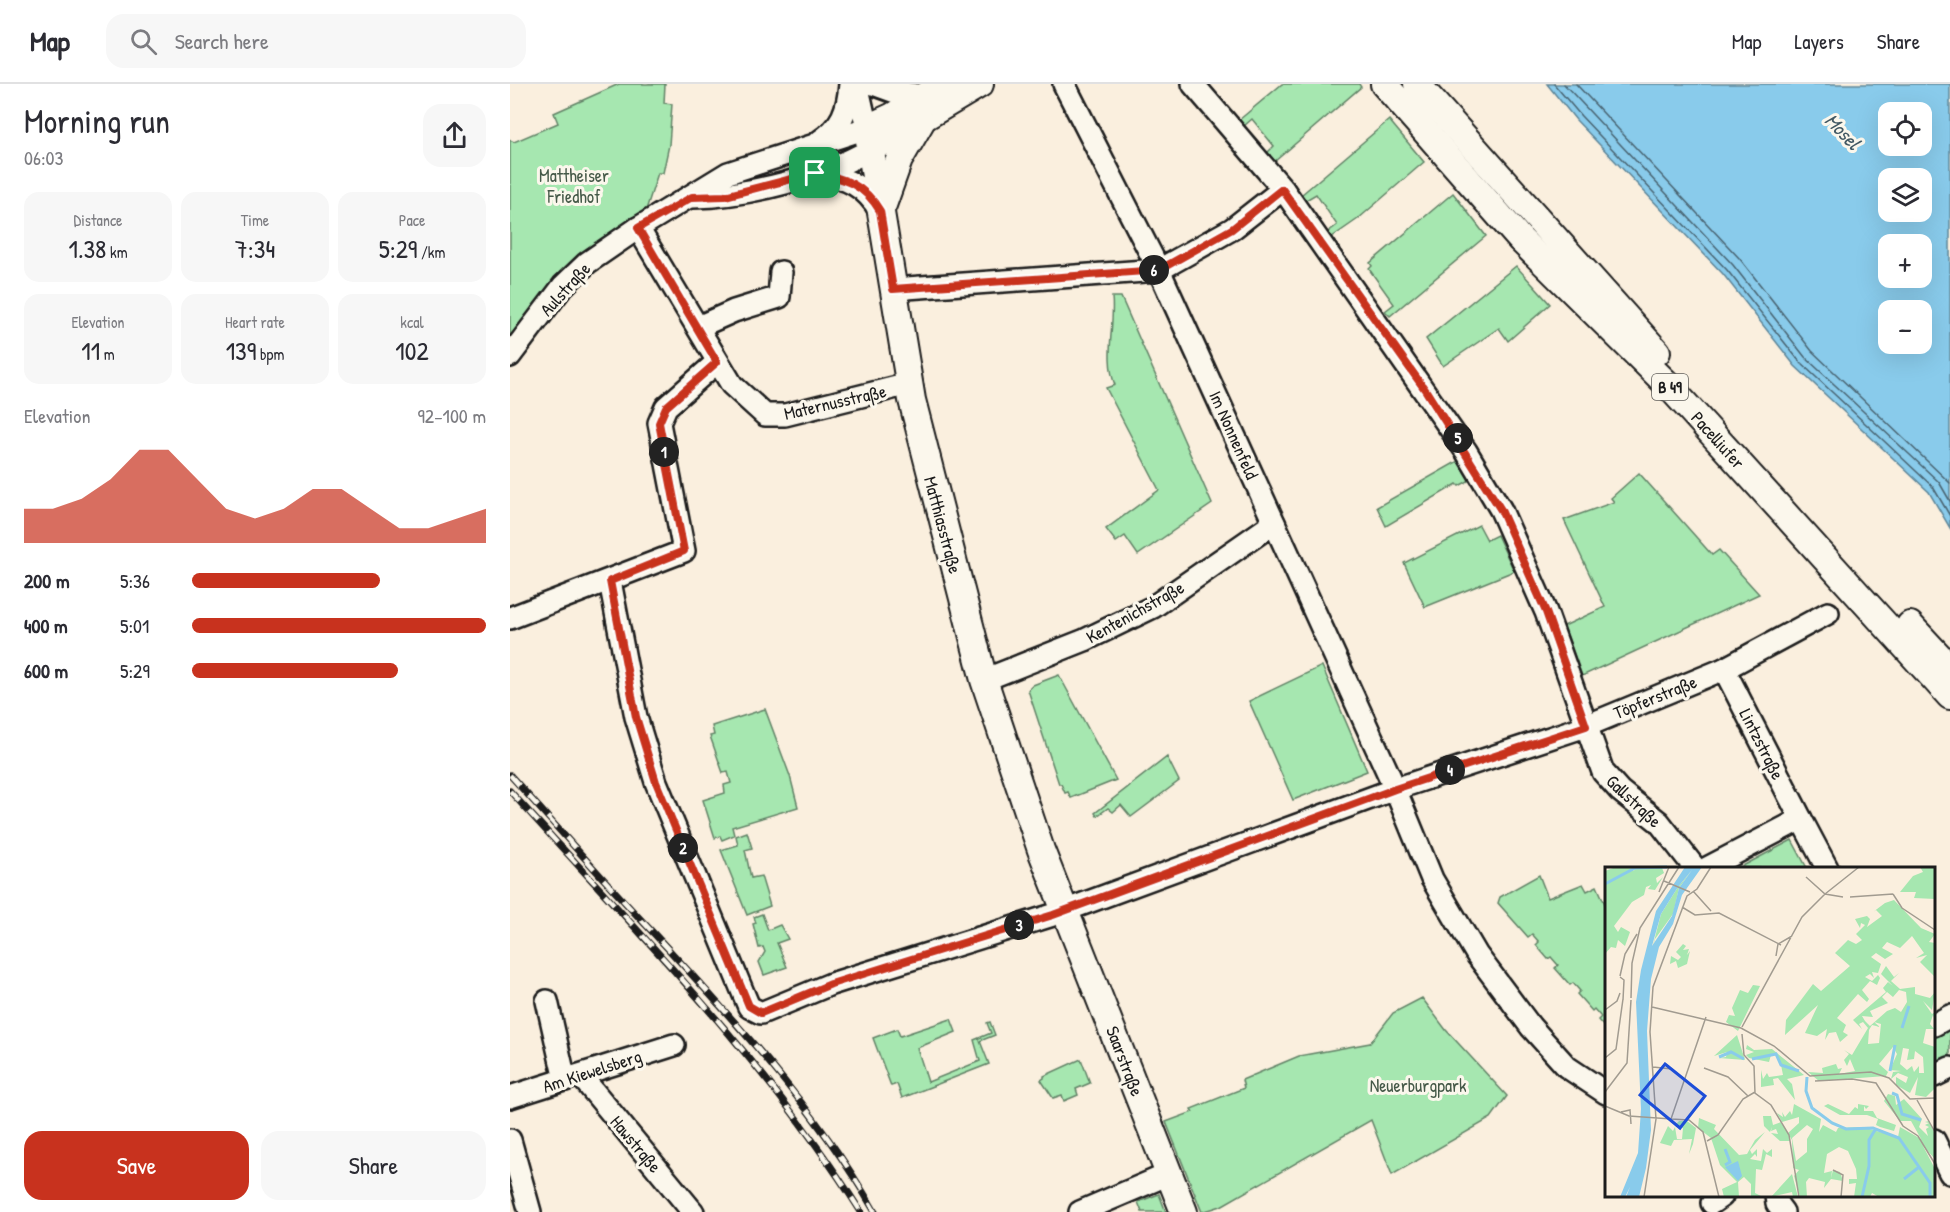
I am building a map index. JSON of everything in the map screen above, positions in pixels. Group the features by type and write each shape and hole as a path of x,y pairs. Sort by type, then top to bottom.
{"main road":[{"path":"869,138 930,100 980,84"},
{"name":"Pacelliufer","path":"1384,84 1520,238 1668,385 1950,696"},
{"name":"Pacelliufer","path":"1417,84 1703,403 1950,668"},
{"path":"1440,84 1484,138 1515,194"},
{"path":"880,211 899,159 930,100"},
{"name":"Matthiasstraße","path":"869,138 909,384 984,680 1023,800 1065,910"},
{"name":"Saarstraße","path":"1065,910 1184,1212"}],"street":[{"path":"813,147 838,126 849,103 850,84"},
{"path":"857,84 869,138"},
{"path":"873,84 930,100"},
{"name":"Im Nonnenfeld","path":"1064,84 1159,270 1395,789 1432,879 1477,955 1531,1027 1567,1066 1605,1092"},
{"name":"Gallstraße","path":"1193,84 1282,189 1426,391 1501,510 1546,612 1603,772 1620,791 1659,822 1694,867"},
{"name":"Aulstraße","path":"510,356 563,286 587,263 638,228 728,173 813,147 869,138"},
{"name":"Aulstraße","path":"692,197 725,196 842,164 869,138"},
{"path":"815,173 854,182 880,211"},
{"path":"893,289 1159,270 1232,229 1282,189"},
{"name":"Maternusstraße","path":"638,228 732,385 765,415 785,415 909,384"},
{"path":"698,327 734,311 779,297 782,272"},
{"path":"511,615 610,581 684,551 659,423 666,407 717,362"},
{"name":"Kentenichstraße","path":"984,680 1085,640 1153,607 1274,523"},
{"name":"Töpferstraße","path":"610,581 636,717 656,782 744,995 749,1006 761,1013 831,984 1065,910 1395,789 1586,726 1724,669 1827,613"},
{"name":"Lintzstraße","path":"1724,669 1826,867"},
{"path":"1709,867 1801,819"},
{"path":"547,1001 573,1078"},
{"path":"1935,1024 1950,1016"},
{"name":"Am Kiewelsberg","path":"510,1097 674,1045"},
{"path":"1935,1076 1950,1068"},
{"name":"Hawstraße","path":"573,1078 693,1212"},
{"path":"510,1140 530,1212"},
{"path":"1935,1142 1950,1173"},
{"path":"1080,1212 1169,1174"},
{"path":"1776,1197 1777,1204 1784,1212"}],"green space":[{"name":"Mattheiser Friedhof","path":"619,84 665,84 664,103 672,104 669,145 663,173 658,173 645,213 565,268 510,340 510,140 514,142 558,123 554,113"},
{"path":"1282,84 1359,84 1361,87 1274,162 1267,153 1274,146 1252,119 1244,126 1239,120"},
{"path":"1389,120 1424,162 1358,219 1332,237 1328,232 1337,225 1316,194 1306,200 1301,195"},
{"path":"1453,193 1486,236 1390,316 1385,311 1394,304 1369,269 1372,266 1370,263"},
{"path":"1516,266 1550,304 1508,341 1499,328 1443,366 1426,339"},
{"path":"1112,297 1121,297 1212,504 1138,555 1125,536 1116,542 1106,529 1159,490 1106,388 1115,385 1110,364"},
{"path":"1458,461 1470,480 1459,486 1457,484 1386,526 1377,507"},
{"path":"1639,473 1712,555 1719,550 1759,594 1582,676 1564,626 1605,607 1564,520 1614,502 1611,498"},
{"path":"1479,525 1487,540 1497,535 1514,571 1425,607 1404,563"},
{"path":"1322,666 1367,771 1293,800 1249,701"},
{"path":"1059,675 1116,780 1071,798 1059,784 1028,690 1033,685"},
{"path":"765,709 790,776 798,807 732,827 734,835 722,840 720,836 715,838 703,800 725,793 724,785 731,783 728,772 723,773 710,736 714,735 712,726"},
{"path":"1167,757 1179,781 1131,817 1121,805 1113,812 1108,808 1097,816 1095,813"},
{"path":"747,832 752,848 745,850 751,878 761,876 770,906 747,915 721,850 738,845 736,836"},
{"path":"1792,840 1806,867 1741,867"},
{"path":"1539,875 1548,898 1583,884 1587,891 1597,886 1605,904 1605,1028 1598,1020 1601,1017 1594,1009 1592,1011 1577,994 1580,991 1573,983 1570,985 1555,968 1558,965 1551,957 1548,959 1536,945 1539,942 1532,934 1528,937 1498,903 1500,897"},
{"path":"762,914 768,930 780,925 788,939 777,943 787,967 764,975 759,962 765,952 763,947 759,948 753,924 756,923 754,917"},
{"name":"Neuerburgpark","path":"1422,998 1446,1030 1507,1096 1491,1118 1392,1175 1371,1120 1221,1206 1202,1212 1166,1122 1193,1112 1191,1109 1244,1088 1242,1080 1299,1056 1370,1043 1393,1013"},
{"path":"951,1019 956,1032 917,1048 928,1082 980,1061 974,1040 991,1033 987,1023 990,1022 995,1035 980,1041 989,1064 902,1098 897,1084 891,1086 873,1038 897,1029 900,1036"},
{"path":"1950,1024 1950,1058 1935,1066 1935,1032"},
{"path":"1081,1059 1090,1083 1076,1089 1078,1095 1064,1101 1062,1095 1053,1098 1041,1080 1044,1076"},
{"path":"1159,1194 1166,1212 1142,1212 1138,1202"}],"water":[{"name":"Mosel","path":"1547,84 1950,84 1950,528 1929,492 1795,366 1723,274 1576,120"}],"railway":[{"path":"510,775 768,1061 825,1134 875,1212"},
{"path":"510,791 695,994 739,1046 823,1155 861,1212"}],"route":[{"path":"815,173 854,182 875,202 880,211 893,289 1159,270 1232,229 1282,189 1426,391 1466,451 1501,510 1546,612 1586,726 1395,789 1053,915 831,984 761,1013 749,1006 656,782 636,717 610,581 684,551 659,423 666,407 717,362 638,228 692,197 725,196 815,173"}]}
